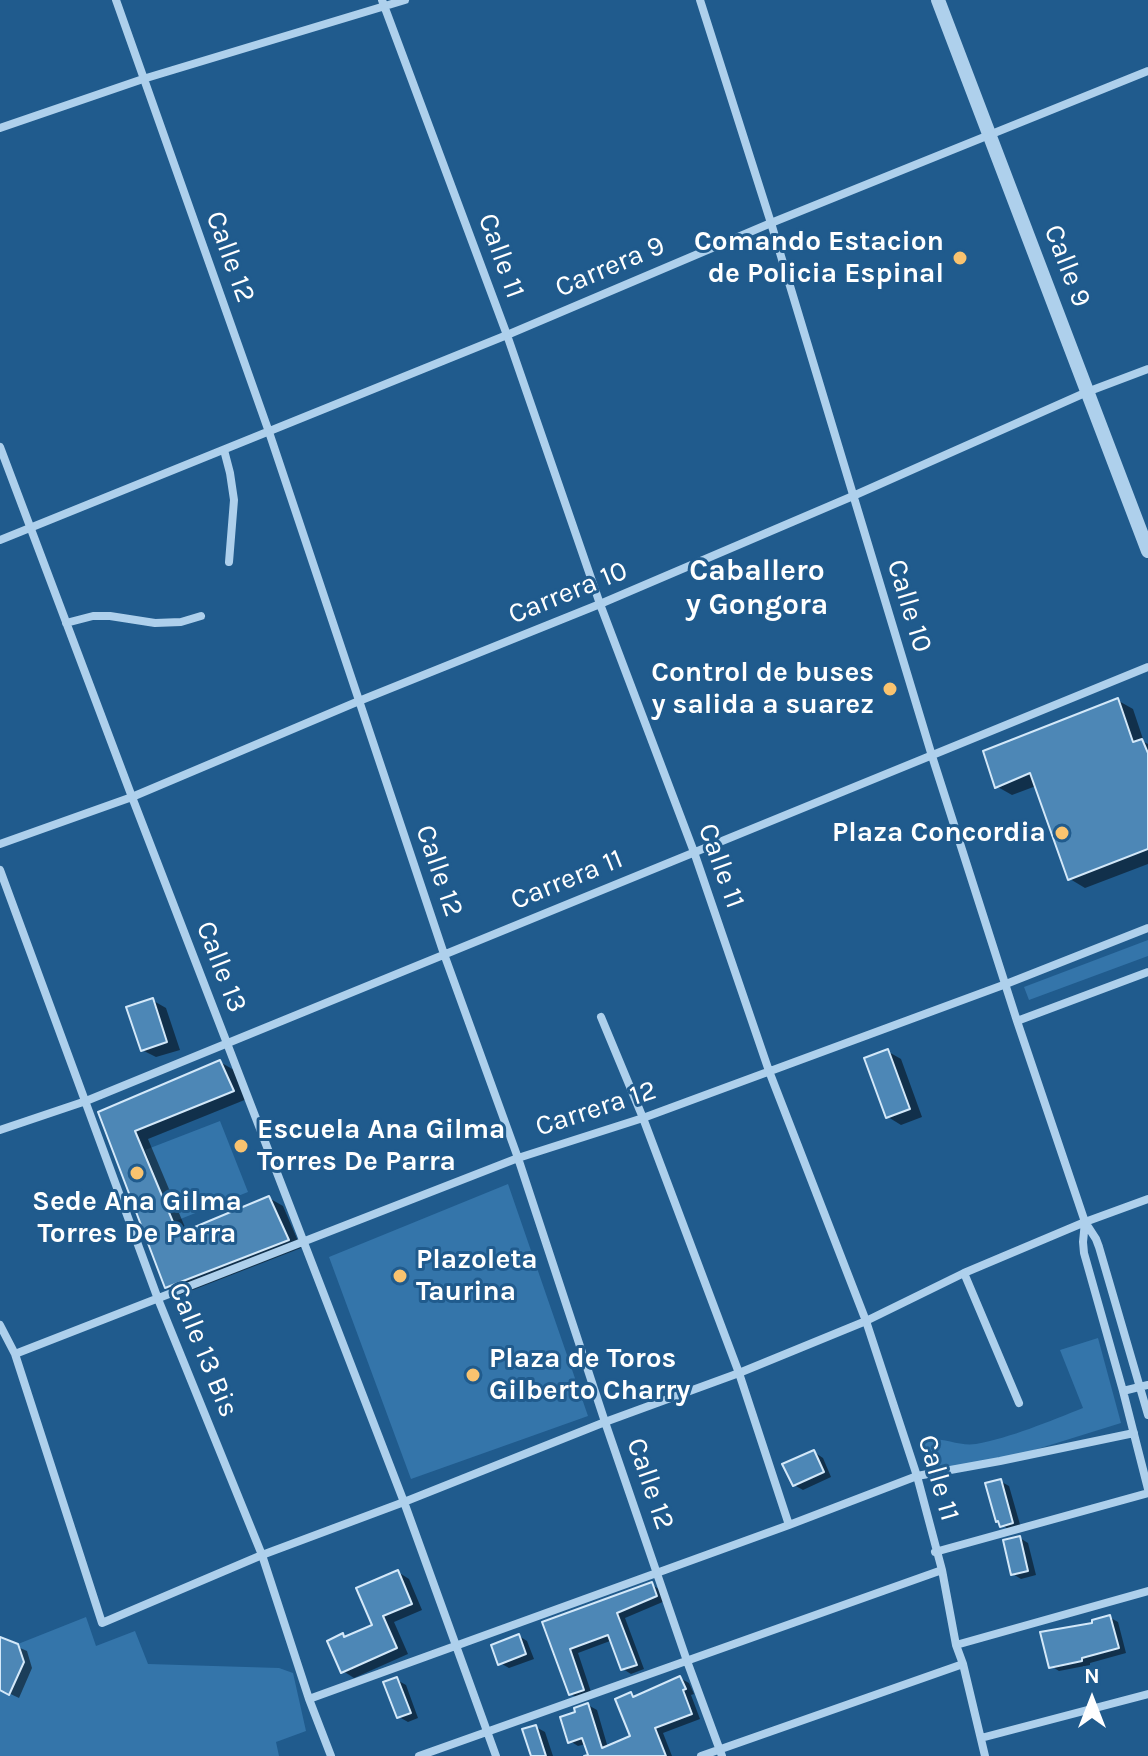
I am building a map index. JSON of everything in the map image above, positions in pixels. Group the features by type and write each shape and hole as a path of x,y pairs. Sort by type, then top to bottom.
{"street":[{"name":"Calle 12","path":"116,0 269,432 444,954 518,1158 605,1422 720,1753"},
{"path":"0,128 383,3 405,0"},
{"name":"Calle 10","path":"700,0 771,223 932,756 1017,1021 1085,1222 1096,1239 1144,1386"},
{"name":"Calle 9","path":"938,0 1148,551"},
{"name":"Calle 11","path":"383,3 507,335 600,604 694,852 769,1071 866,1321 917,1476 942,1570 956,1645 981,1738 982,1755"},
{"name":"Carrera 9","path":"0,540 1148,71"},
{"name":"Carrera 10","path":"0,844 132,797 600,604 1087,392 1148,369"},
{"name":"Calle 13","path":"0,447 404,1502 496,1756"},
{"path":"224,450 234,500 229,562"},
{"path":"66,623 93,616 155,623 181,622 201,616"},
{"name":"Carrera 11","path":"0,1130 86,1101 1148,667"},
{"name":"Calle 13 Bis","path":"0,870 158,1299 262,1555 331,1756"},
{"name":"Carrera 12","path":"15,1354 518,1158 643,1118 1006,984 1148,928"},
{"path":"1017,1021 1148,972"},
{"path":"601,1017 643,1118 739,1373 789,1525"},
{"path":"0,1325 15,1354 102,1623 262,1555 739,1373 866,1321 964,1273 1148,1199"},
{"name":"Calle 10","path":"1085,1222 1083,1242 1123,1391"},
{"path":"964,1273 1019,1403"},
{"path":"1093,1283 1109,1278"},
{"path":"935,1552 1148,1491 1123,1391 1144,1386 1148,1415"},
{"path":"309,1699 917,1476 1134,1433"},
{"path":"419,1756 942,1570"},
{"path":"956,1645 1148,1591"},
{"path":"701,1756 720,1753 963,1664"},
{"path":"981,1738 1148,1694"}],"shaded area":[{"path":"1148,940 1148,956 1029,1000 1024,987"},
{"path":"220,1121 248,1192 173,1222 145,1150"},
{"path":"508,1184 588,1416 411,1479 329,1257"},
{"path":"1098,1338 1121,1423 1018,1455 931,1472 921,1440 976,1444 1083,1408 1060,1350"},
{"path":"86,1617 96,1646 135,1631 148,1664 279,1668 293,1673 306,1731 276,1742 279,1756 0,1756 0,1690 9,1694 23,1662 18,1644"}],"building":[{"path":"1118,698 1133,742 1142,739 1148,753 1148,849 1068,880 1030,773 995,788 983,751"},
{"path":"153,998 167,1042 141,1051 126,1007"},
{"path":"888,1049 910,1109 886,1118 864,1058"},
{"name":"Sede Ana Gilma Torres De Parra","path":"220,1060 234,1091 135,1131 178,1234 269,1196 289,1240 165,1288 98,1112"},
{"path":"814,1450 824,1472 793,1486 782,1464"},
{"path":"1001,1479 1013,1523 1000,1527 985,1483"},
{"path":"1020,1536 1028,1571 1011,1575 1003,1540"},
{"path":"398,1570 412,1604 383,1616 397,1648 341,1673 327,1641 372,1625 356,1588"},
{"path":"652,1582 657,1596 617,1613 637,1665 621,1670 608,1635 570,1649 584,1690 569,1695 542,1622"},
{"path":"1110,1615 1119,1648 1049,1668 1040,1632 1092,1623 1092,1620"},
{"path":"519,1634 526,1654 498,1665 491,1645"},
{"path":"0,1637 18,1644 24,1662 9,1695 0,1690"},
{"path":"680,1676 692,1714 655,1728 666,1756 584,1756 588,1755 582,1738 568,1743 560,1717 575,1712 574,1708 588,1703 602,1748 630,1736 615,1699 631,1692 633,1697"},
{"path":"397,1677 411,1713 397,1718 383,1682"},
{"path":"536,1725 546,1756 531,1756 522,1729"}],"place":[{"name":"Comando Estacion de Policia Espinal","path":"960,258"},
{"name":"Control de buses y salida a suarez","path":"890,689"},
{"name":"Plaza Concordia","path":"1062,833"},
{"name":"Escuela Ana Gilma Torres De Parra","path":"241,1146"},
{"name":"Sede Ana Gilma Torres De Parra","path":"137,1173"},
{"name":"Plazoleta Taurina","path":"400,1276"},
{"name":"Plaza de Toros Gilberto Charry","path":"473,1375"}],"district":[{"name":"Caballero y Gongora","path":"757,588"}]}
